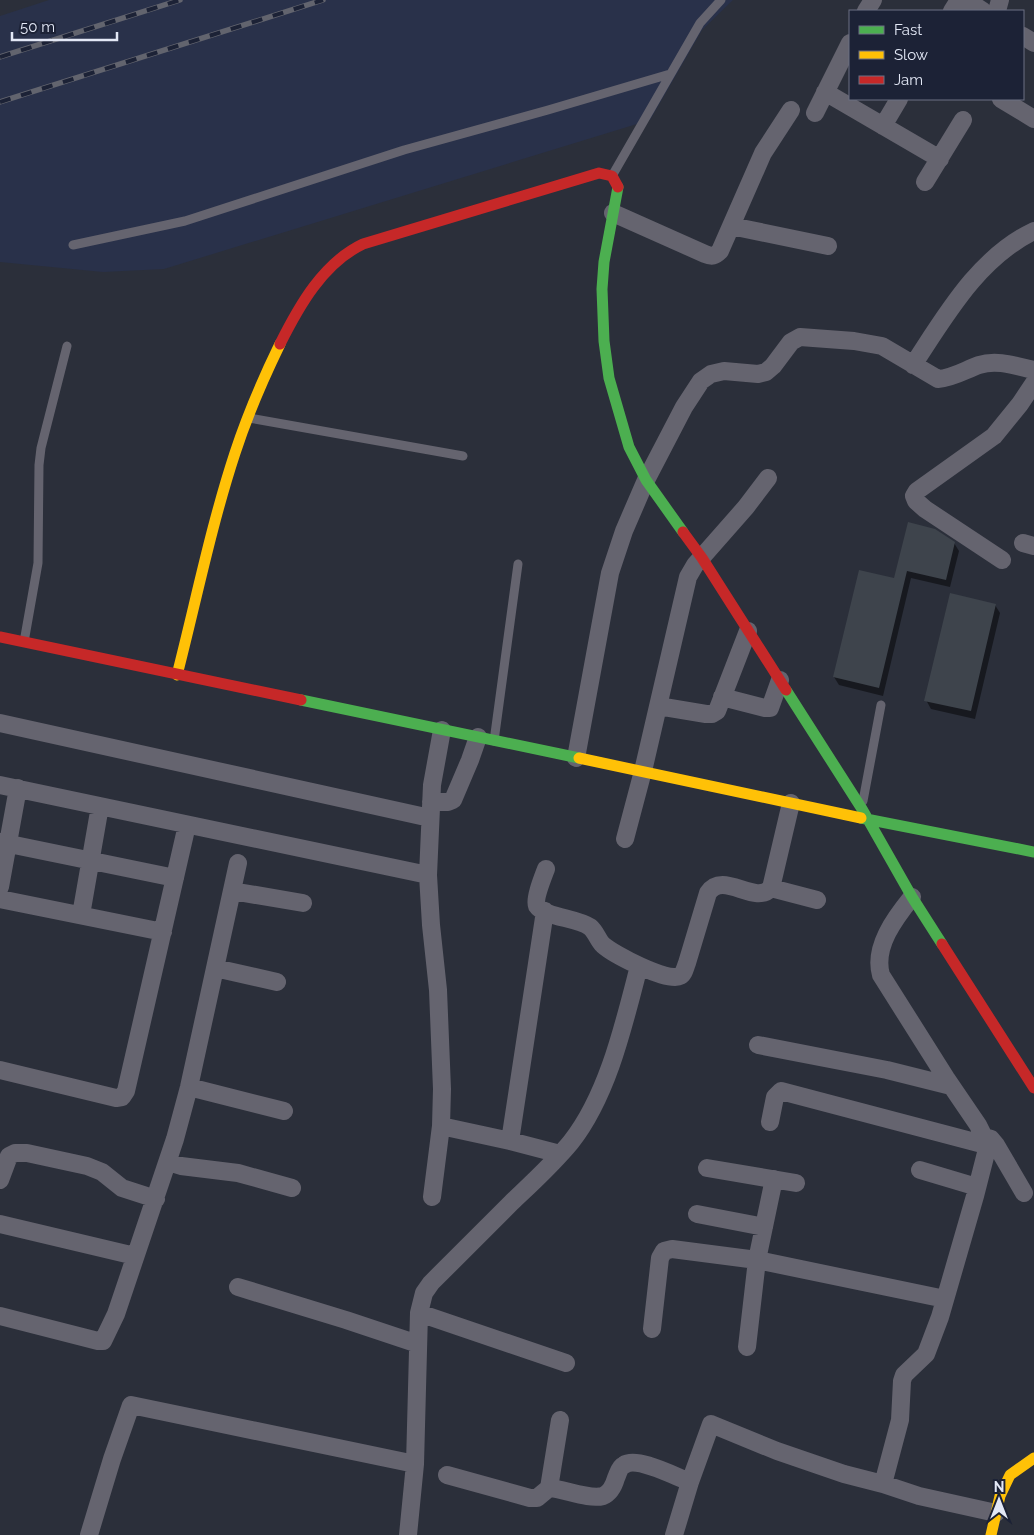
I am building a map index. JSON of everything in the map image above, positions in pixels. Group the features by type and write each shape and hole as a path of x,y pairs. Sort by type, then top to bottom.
{"street":[{"path":"966,0 981,10"},
{"path":"815,113 849,45"},
{"path":"826,92 940,159"},
{"path":"883,126 898,100"},
{"path":"1003,100 1034,119"},
{"path":"613,213 711,256 716,255 720,251 763,153 791,110"},
{"path":"925,182 962,120"},
{"path":"176,675 231,464 279,345 296,314 320,280 339,259 355,247 381,237 599,173 612,176 618,186 604,262 602,289 604,341 609,378 629,447 646,480 702,558 862,809 912,897 1034,1088"},
{"path":"731,226 828,246"},
{"path":"913,365 968,284 1005,249 1034,231"},
{"path":"576,758 610,573 624,532 646,480 684,407 701,381 711,374 724,372 758,374 766,372 773,366 791,342 800,337 870,343 882,346 938,379 947,378 992,362 1034,370"},
{"path":"1002,560 925,509 916,501 914,496 917,491 994,436 1034,383"},
{"path":"625,839 643,771 688,577 695,565 746,507 768,478"},
{"path":"658,706 706,714 712,714 716,711 748,631"},
{"path":"0,637 643,771 868,820 1034,852"},
{"path":"722,697 770,708 780,680"},
{"path":"0,723 430,810 453,800 470,760 486,739"},
{"path":"432,1197 441,1126 442,1089 439,1006 428,875 432,785 442,730"},
{"path":"0,784 428,875"},
{"path":"0,887 4,843 18,788"},
{"path":"546,869 536,903 538,908 590,927 605,947 639,966 672,978 679,977 683,974 708,893 712,888 718,885 728,886 760,894 767,893 771,888 791,803"},
{"path":"81,916 100,806"},
{"path":"0,1070 116,1098 122,1097 126,1091 188,825"},
{"path":"4,843 176,878"},
{"path":"1,1320 103,1341 116,1314 168,1162 189,1087 238,863"},
{"path":"771,888 817,900"},
{"path":"232,891 302,903"},
{"path":"883,1484 900,1420 904,1374 926,1354 945,1299 986,1153 985,1141 978,1124 951,1086 881,975 878,965 889,931 912,897"},
{"path":"0,899 163,932"},
{"path":"510,1141 530,996 545,911"},
{"path":"408,1535 415,1464 419,1313 424,1293 431,1283 544,1172 571,1141 588,1115 620,1041 639,966"},
{"path":"214,968 277,982"},
{"path":"758,1045 887,1070 951,1086"},
{"path":"189,1087 284,1111"},
{"path":"770,1122 776,1097 781,1091 985,1141 991,1139 1024,1193"},
{"path":"441,1126 560,1154"},
{"path":"0,1180 9,1156 15,1153 27,1153 87,1166 102,1172 129,1192 156,1199"},
{"path":"168,1162 180,1166 238,1173 292,1188"},
{"path":"707,1168 796,1183"},
{"path":"920,1170 977,1187"},
{"path":"746,1347 757,1260 774,1179"},
{"path":"697,1214 764,1227"},
{"path":"0,1224 135,1256"},
{"path":"652,1329 660,1258 664,1251 672,1249 757,1260 945,1299"},
{"path":"238,1287 338,1317 418,1344"},
{"path":"419,1313 566,1363"},
{"path":"89,1535 131,1405 415,1464"},
{"path":"447,1475 530,1498 537,1498 549,1488 560,1420"},
{"path":"674,1535 690,1482 711,1424 777,1452 844,1474 919,1496 996,1513"},
{"path":"991,1535 1000,1496 1010,1475 1034,1458"},
{"path":"549,1488 593,1497 602,1496 608,1493 621,1467 632,1462 642,1463 690,1482"}],"lane":[{"path":"612,176 700,22 721,0"},
{"path":"73,245 185,221 404,150 670,74"},
{"path":"24,642 38,563 40,448 67,346"},
{"path":"249,418 463,456"},
{"path":"486,739 518,564"},
{"path":"862,809 881,706"}],"shaded area":[{"path":"49,0 733,0 702,30 650,120 164,269 103,272 0,262 0,16"}],"building":[{"path":"908,522 935,529 955,542 946,580 907,571 879,688 833,677 859,570 894,578"},
{"path":"950,593 996,604 971,711 924,701"}],"railway":[{"path":"0,57 180,0"},
{"path":"0,102 323,0"}],"traffic: fast":[{"path":"618,187 604,262 602,289 604,341 609,378 629,447 646,480 683,532"},
{"path":"786,690 862,809 912,897 942,944"},
{"path":"301,700 579,758"},
{"path":"861,818 1034,852"}],"traffic: slow":[{"path":"177,675 226,480 250,411 280,344"},
{"path":"579,758 861,818"},
{"path":"991,1535 1000,1496 1010,1475 1034,1458"}],"traffic: jam":[{"path":"280,344 295,315 324,274 336,262 363,244 599,173 612,176 618,187"},
{"path":"683,532 702,558 786,690"},
{"path":"0,637 301,700"},
{"path":"942,944 1034,1088"}]}
